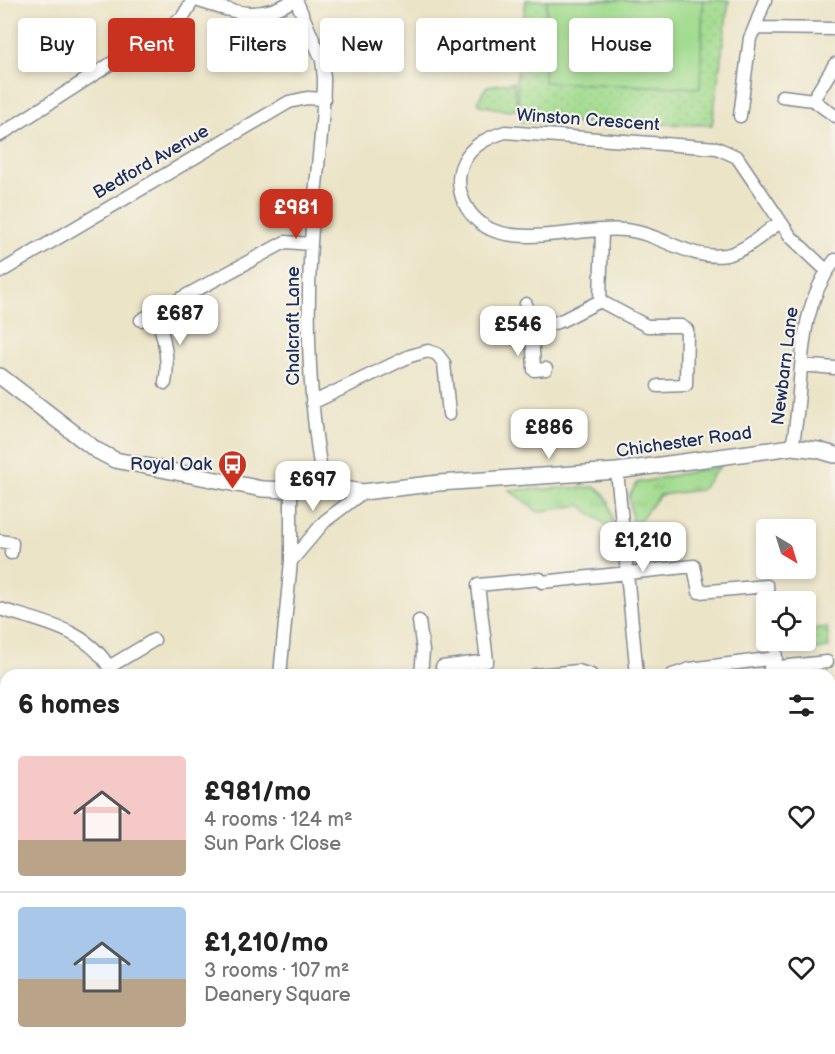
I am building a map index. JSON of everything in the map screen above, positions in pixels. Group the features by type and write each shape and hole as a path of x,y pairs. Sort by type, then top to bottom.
{"main road":[{"path":"0,376 96,450 115,460 262,489 291,490 322,477"},
{"name":"Chichester Road","path":"322,477 342,489 363,492 439,483 617,471 792,447 818,450 835,455"}],"street":[{"path":"0,135 182,18 195,0 243,14 256,14 278,10 295,0"},
{"name":"Chalcraft Lane","path":"295,0 320,56"},
{"path":"740,116 750,38 756,28 765,0"},
{"path":"756,28 835,30"},
{"path":"813,100 835,64"},
{"name":"Chalcraft Lane","path":"322,477 312,403 309,320 311,244 324,99 323,72"},
{"path":"782,96 813,100 835,116"},
{"name":"Bedford Avenue","path":"0,272 289,102 307,98 324,99"},
{"name":"Winston Crescent","path":"780,222 738,251 716,256 691,251 626,230 507,234 490,229 478,222 462,199 459,187 466,156 477,145 505,132 717,148 737,157 780,222 804,251 827,270"},
{"path":"600,301 602,231"},
{"path":"141,320 285,242 311,244"},
{"name":"Newbarn Lane","path":"792,447 806,323 813,294 835,260"},
{"path":"532,330 562,320 600,301"},
{"path":"600,301 647,326 681,326 687,330 686,385 658,386"},
{"path":"526,304 532,330 534,370 546,369"},
{"path":"154,312 161,328 168,368 165,383"},
{"path":"312,403 410,356 428,351 438,354 444,363 449,414"},
{"path":"801,364 835,368"},
{"path":"617,471 636,669"},
{"path":"281,669 291,561 291,490"},
{"path":"291,561 325,521 363,492"},
{"path":"0,541 12,543 11,553"},
{"path":"489,669 478,585 540,579 542,582 694,566 699,592 767,586 768,591"},
{"path":"0,609 63,628 80,637 109,669"},
{"path":"419,621 423,651 422,669"},
{"path":"114,669 154,640"},
{"path":"772,667 773,651"},
{"path":"442,667 487,661"},
{"path":"690,669 772,667 827,662"}],"green space":[{"path":"526,0 729,0 712,125 521,122 516,82 517,72 557,72 557,18 524,18"},
{"path":"547,0 703,0 700,88 544,82 544,72 557,72 557,18 546,18"},
{"path":"513,82 518,109 509,111 480,105 478,100 487,86"},
{"path":"720,466 701,490 660,495 633,528 629,496 637,483"},
{"path":"594,487 604,494 607,500 614,531 580,505 538,512 509,490"},
{"path":"827,627 829,648 816,650 816,629"}],"place":[{"name":"Royal Oak","path":"233,490"}]}
